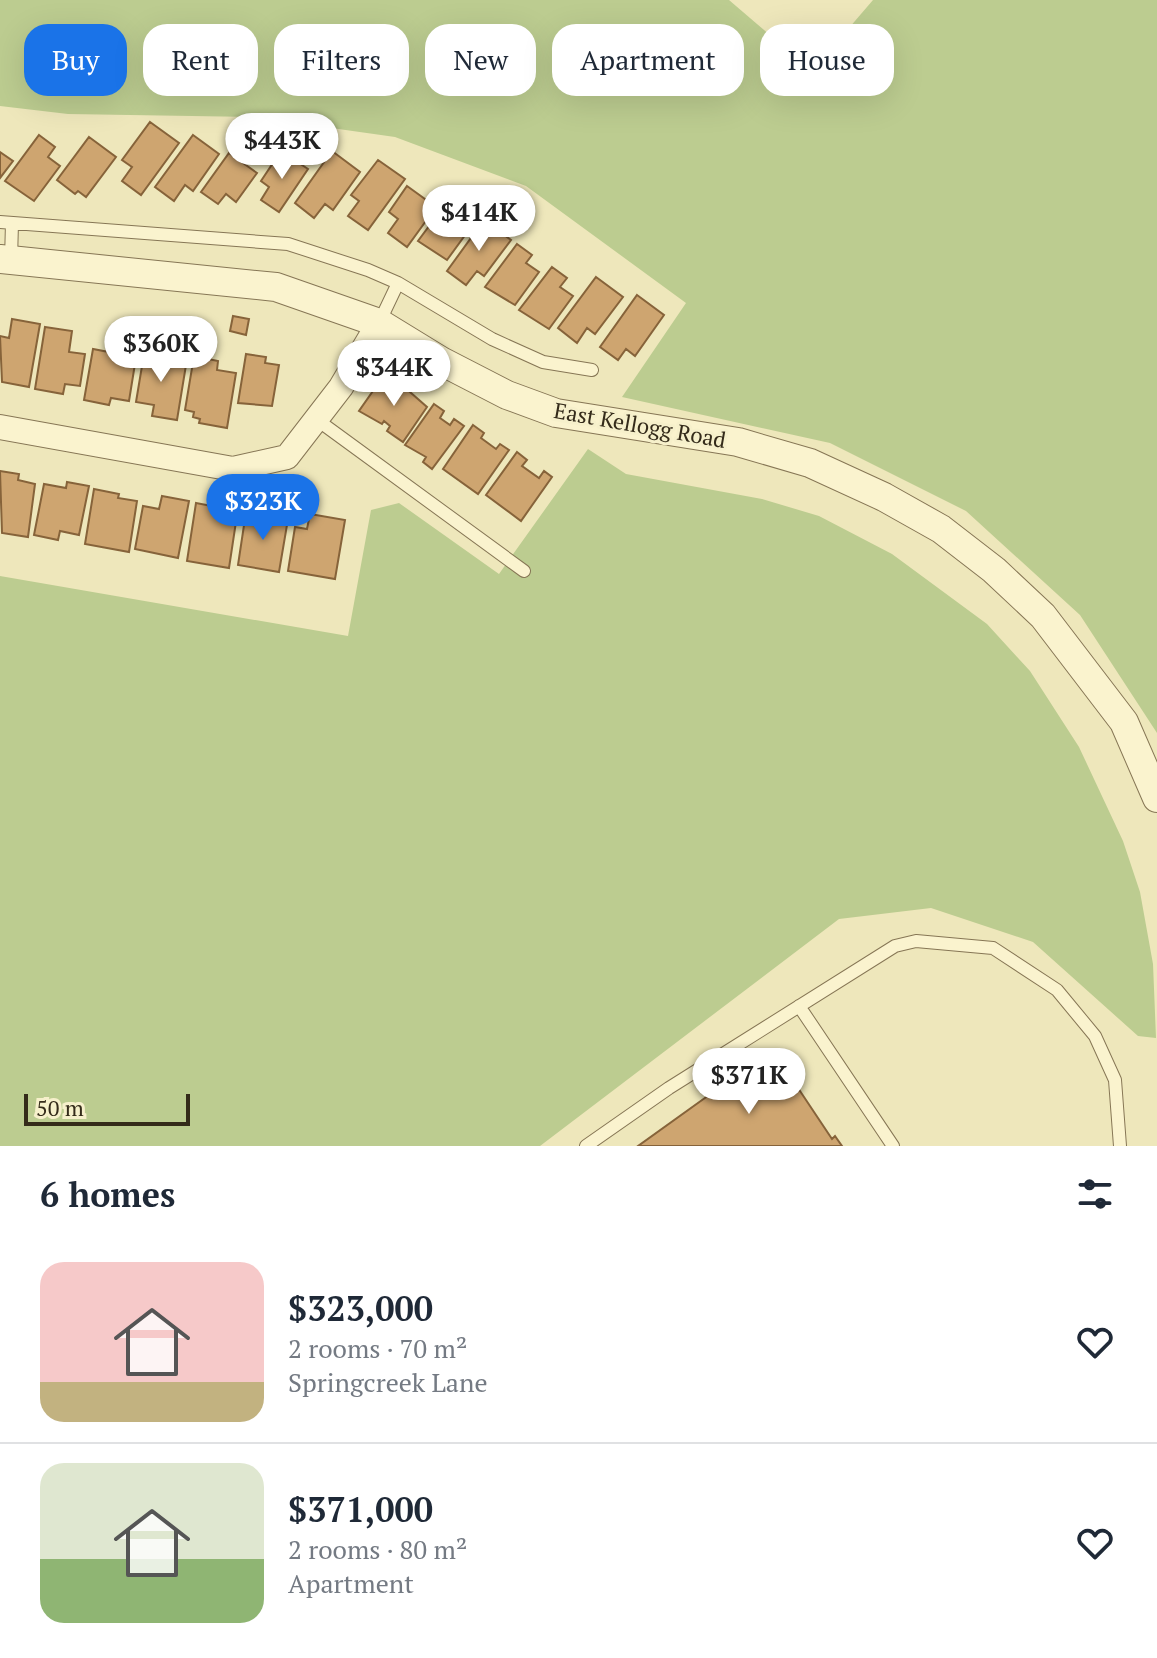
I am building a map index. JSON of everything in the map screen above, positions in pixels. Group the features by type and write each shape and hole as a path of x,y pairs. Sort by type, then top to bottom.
{"street":[{"name":"East Kellogg Road","path":"5,260 276,287 379,323 441,361 507,395 556,413 738,442 810,463 884,497 941,529 994,570 1043,616 1124,722 1157,798"},
{"path":"0,427 233,469 287,457 341,387 379,323"}],"lane":[{"path":"5,260 6,222 288,244 398,283 492,339 543,362 592,370"},
{"path":"379,323 398,283"},
{"path":"316,419 524,571"},
{"path":"586,1146 669,1088 895,946 928,941 993,948 1057,990 1095,1036 1115,1080 1120,1146"},
{"path":"799,1006 893,1146"}],"green space":[{"path":"0,0 729,0 760,27 760,96 894,96 894,24 852,24 873,0 1157,0 1157,733 1080,615 966,511 830,443 622,397 686,303 526,186 395,137 254,117 68,114 0,106"},
{"path":"588,449 626,474 762,499 819,516 892,554 987,624 1030,671 1079,747 1123,841 1140,892 1153,964 1156,1038 1138,1036 1033,942 931,908 839,919 540,1146 0,1146 0,576 348,636 371,510 399,503 499,574"}],"building":[{"path":"150,122 179,143 141,195 122,181 132,167 122,160"},
{"path":"39,135 55,147 48,157 60,166 34,201 5,181"},
{"path":"193,135 219,154 193,191 185,185 174,201 155,187"},
{"path":"89,137 116,157 86,197 78,191 75,194 57,180"},
{"path":"281,151 308,169 279,212 261,200 269,187 261,181"},
{"path":"332,151 360,172 333,210 325,204 314,218 295,203"},
{"path":"0,152 13,161 0,178"},
{"path":"229,153 257,173 236,202 226,194 218,204 201,192"},
{"path":"378,160 405,179 368,230 348,216 359,201 351,195"},
{"path":"407,186 436,207 407,247 388,233 398,219 389,212"},
{"path":"450,198 465,209 459,218 471,227 447,260 418,241"},
{"path":"484,220 511,240 484,276 477,271 466,285 447,271"},
{"path":"517,244 532,255 526,263 539,272 515,305 485,287"},
{"path":"552,267 567,278 560,287 573,296 549,329 519,310"},
{"path":"596,277 623,297 595,334 587,328 577,343 558,328"},
{"path":"637,295 664,315 635,356 626,349 618,360 600,347"},
{"path":"233,316 249,319 246,335 230,331"},
{"path":"12,319 40,324 29,387 2,382 0,336 9,338"},
{"path":"45,327 72,331 69,352 85,354 80,386 65,384 63,394 35,389"},
{"path":"116,342 138,345 129,401 111,398 109,405 84,400 93,349 114,353"},
{"path":"145,348 169,352 167,362 186,365 177,420 152,416 154,405 136,402"},
{"path":"246,354 266,357 265,363 279,365 272,406 238,403"},
{"path":"194,356 218,361 217,370 236,373 227,428 199,423 200,419 193,417 194,412 185,410"},
{"path":"394,378 427,407 403,442 387,431 390,426 384,421 382,424 359,411 380,381 388,387"},
{"path":"434,404 444,411 440,418 450,425 454,419 464,426 432,469 423,462 426,457 405,445"},
{"path":"473,425 484,433 481,438 496,449 500,444 509,450 478,494 443,469"},
{"path":"517,452 527,460 522,466 539,478 544,471 552,477 521,521 486,495"},
{"path":"0,471 19,474 18,480 35,484 28,537 2,533"},
{"path":"67,482 89,486 79,535 60,531 58,540 34,535 44,484 66,488"},
{"path":"94,489 137,501 129,552 85,544"},
{"path":"162,496 189,501 178,558 135,549 143,506 159,509"},
{"path":"196,503 217,507 216,512 237,515 229,568 187,561"},
{"path":"246,512 288,519 279,572 238,565"},
{"path":"310,514 345,520 335,579 288,571 295,527 307,529"},
{"path":"776,1055 832,1139 835,1136 842,1146 638,1146 723,1085 726,1088"}]}
